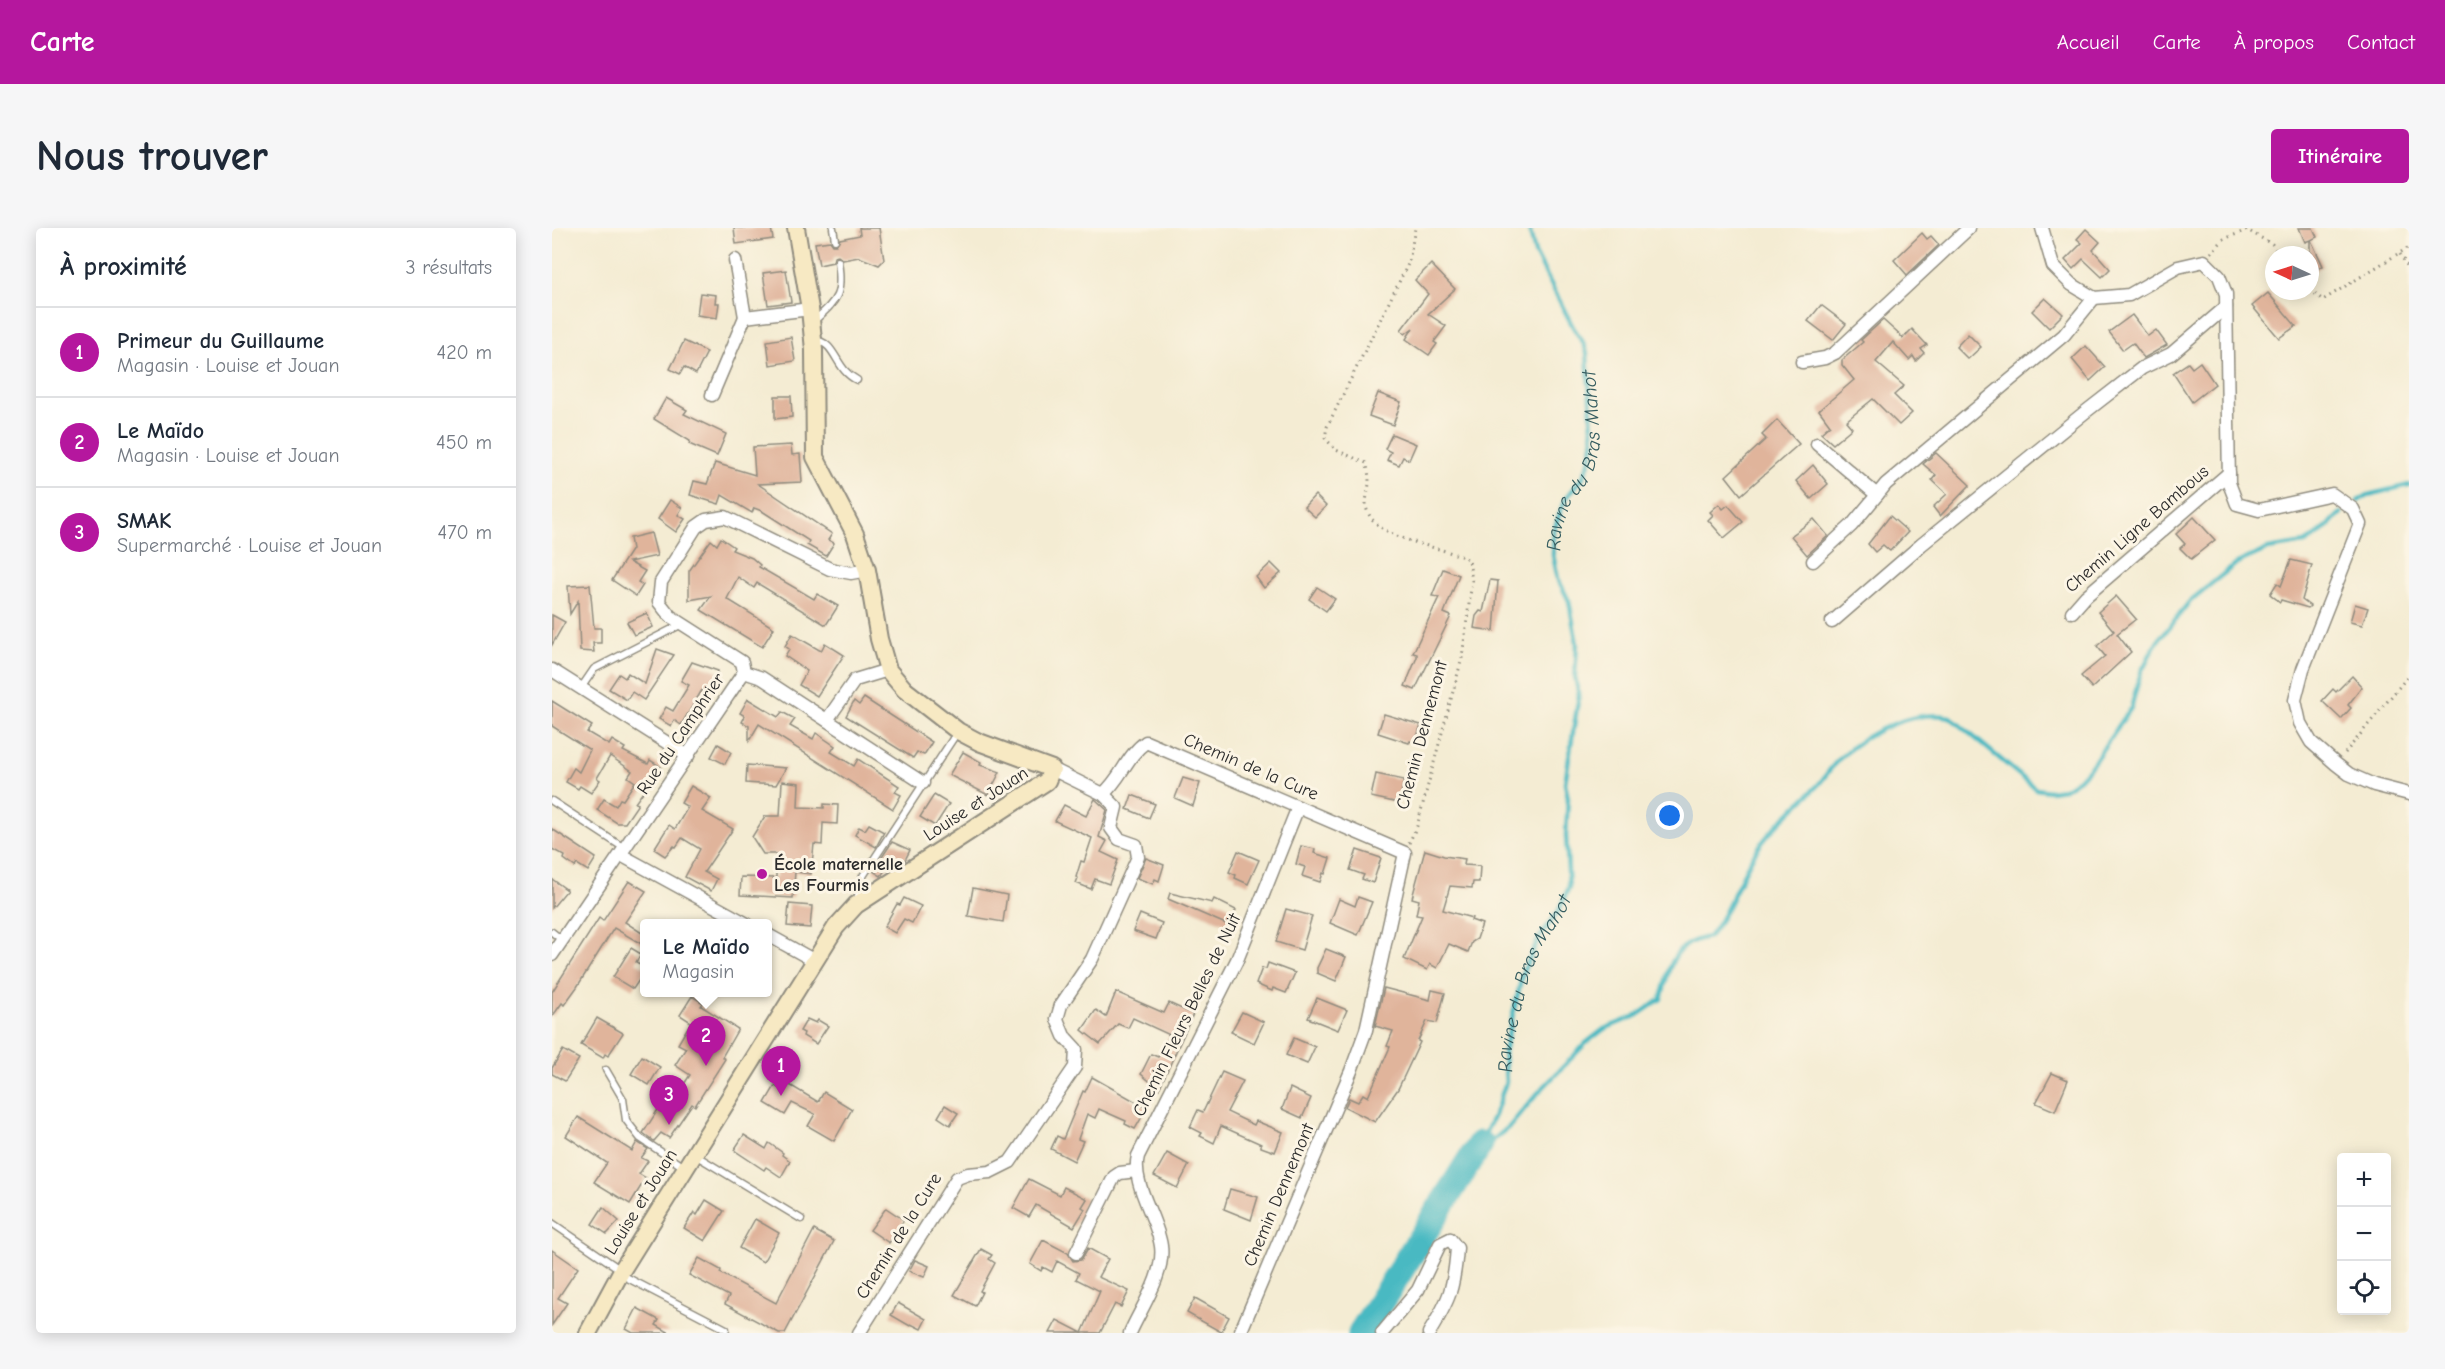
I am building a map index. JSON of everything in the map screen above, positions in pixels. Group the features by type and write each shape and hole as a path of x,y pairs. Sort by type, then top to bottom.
{"main road":[{"path":"796,228 812,324 816,375 815,457 826,482 846,514 867,570 879,639 888,670 904,690 958,731 979,742 1052,769"},
{"name":"Louise et Jouan","path":"588,1333 621,1272 836,927 856,905 1047,781 1052,769"}],"street":[{"path":"1802,362 1825,358 1835,353 1969,228"},
{"path":"2042,228 2053,266 2071,284 2094,298 2129,295 2178,267 2204,261"},
{"path":"712,395 745,317 735,260"},
{"name":"Chemin Ligne Bambous","path":"2204,261 2219,276 2226,294 2229,483 2237,504 2259,510 2332,494 2353,509 2360,524 2303,669 2295,700 2300,723 2312,742 2349,774 2374,785 2409,794"},
{"path":"1814,561 1852,525 1886,484 2064,335 2094,298"},
{"path":"1832,622 1921,545 2084,413 2142,368 2178,348 2226,307"},
{"path":"745,317 812,324"},
{"path":"1817,444 1877,495"},
{"name":"Chemin Ligne Bambous","path":"2072,612 2086,596 2229,473"},
{"name":"Rue du Camphrier","path":"552,955 744,672 742,662 670,616 659,602 661,582 696,527 705,520 716,517 732,520 841,572 867,570"},
{"path":"552,670 688,756"},
{"path":"826,720 855,680 888,670"},
{"path":"744,672 762,678 923,783"},
{"name":"Chemin de la Cure","path":"860,1333 957,1178 968,1174 990,1172 1010,1162 1076,1067 1076,1049 1064,1036 1057,1019 1061,1005 1092,959 1138,857 1136,845 1119,838 1111,828 1116,807 1103,794 1114,784 1135,749 1146,742 1405,853"},
{"path":"1052,769 1103,794"},
{"name":"Chemin Fleurs Belles de Nuit","path":"1136,1171 1138,1156 1237,960 1298,807"},
{"path":"623,852 738,919"},
{"name":"Chemin Dennemont","path":"1240,1333 1351,1071 1366,1030 1405,853"},
{"path":"772,937 815,961"},
{"path":"1076,1252 1114,1177 1120,1173 1136,1171 1156,1222 1162,1248 1158,1272 1130,1333"},
{"path":"1382,1333 1418,1290 1440,1244 1450,1239 1457,1248 1452,1287 1449,1299 1429,1333"}],"lane":[{"path":"833,228 835,240"},
{"path":"838,261 840,294 812,324 831,350 842,371 857,380"},
{"path":"580,688 594,669 683,624"},
{"path":"856,905 863,876 958,731"},
{"path":"552,801 623,852"},
{"path":"552,932 562,940"},
{"path":"606,1070 623,1099 626,1120 640,1138 801,1219"},
{"path":"552,1223 621,1272 726,1329"}],"path":[{"name":"Chemin Dennemont","path":"1405,853 1417,826 1462,658 1472,581 1469,560 1455,553 1432,548 1379,528 1366,509 1369,478 1366,463 1336,450 1325,438 1327,427 1408,262 1414,228"},
{"path":"2204,261 2224,239 2247,230 2273,246"},
{"path":"2319,297 2323,300 2409,247"},
{"path":"2400,254 2409,269"},
{"path":"2336,764 2409,675"}],"building":[{"path":"734,228 771,228 773,239 736,244"},
{"path":"859,228 879,228 884,260 879,265 859,257 843,260 838,256 834,257 833,262 819,265 815,243 830,241 836,245 840,239 860,235"},
{"path":"2299,228 2313,228 2317,237 2311,240 2314,246 2310,246 2310,240 2305,242"},
{"path":"2086,229 2100,242 2093,250 2110,269 2102,277 2083,259 2073,269 2065,260 2082,243 2077,239"},
{"path":"1922,233 1927,239 1931,236 1939,245 1907,275 1894,260"},
{"path":"1431,264 1455,289 1428,314 1446,326 1434,342 1437,344 1429,355 1406,339 1413,328 1405,334 1401,330 1428,294 1415,280"},
{"path":"786,270 791,302 768,305 763,273"},
{"path":"700,293 716,295 715,303 719,303 717,318 697,315"},
{"path":"2265,295 2265,300 2274,300 2296,326 2279,338 2252,306"},
{"path":"2045,298 2063,314 2049,328 2032,311"},
{"path":"1821,305 1846,324 1833,340 1808,321"},
{"path":"2132,315 2148,336 2156,330 2167,345 2144,358 2133,343 2123,350 2109,332"},
{"path":"1883,320 1903,338 1912,329 1927,345 1921,349 1924,353 1916,361 1913,356 1909,360 1893,342 1876,362 1904,386 1894,395 1912,413 1899,425 1873,399 1846,421 1852,428 1833,444 1821,433 1830,425 1819,410 1854,380 1842,365 1842,360"},
{"path":"1968,334 1981,347 1968,359 1956,347"},
{"path":"791,337 795,361 770,365 767,341"},
{"path":"684,341 707,352 696,374 684,367 680,374 670,369"},
{"path":"2086,346 2105,367 2090,381 2072,359"},
{"path":"2200,362 2215,384 2192,402 2173,373 2188,363 2192,368"},
{"path":"1378,393 1401,402 1393,425 1369,416"},
{"path":"775,396 791,396 792,417 775,419"},
{"path":"666,398 687,410 684,414 726,434 717,456 689,444 690,441 654,419"},
{"path":"1777,420 1799,444 1741,495 1726,476 1766,439 1762,435"},
{"path":"1392,434 1416,444 1409,460 1403,457 1399,465 1387,460 1391,452 1385,449"},
{"path":"791,445 792,455 800,454 802,482 758,484 832,534 828,540 834,543 826,556 807,545 809,541 762,511 754,508 752,513 722,495 719,504 690,495 694,481 707,484 715,463 755,475 753,447"},
{"path":"1936,453 1970,485 1940,516 1933,507 1947,494 1932,480 1936,475 1923,464"},
{"path":"1813,465 1828,484 1811,499 1796,481"},
{"path":"1315,495 1326,506 1315,517 1304,507"},
{"path":"670,500 682,508 678,515 685,519 676,532 658,519"},
{"path":"1719,504 1723,509 1728,505 1743,522 1724,538 1708,520 1713,515 1710,512"},
{"path":"1890,516 1908,532 1890,551 1883,545 1875,552 1868,544"},
{"path":"2194,517 2215,540 2191,559 2180,548 2185,544 2176,534"},
{"path":"1814,519 1828,536 1807,555 1791,536"},
{"path":"651,533 657,556 629,562 645,571 638,582 643,585 636,596 612,580 632,549 630,538"},
{"path":"721,538 734,547 732,550 752,558 760,565 759,567 814,599 817,594 838,606 826,625 757,583 754,588 738,577 727,599 774,628 762,647 701,610 711,596 689,600 689,571 711,540 717,545"},
{"path":"2291,560 2312,565 2302,600 2310,606 2308,608 2281,600 2280,602 2270,594 2277,583 2281,586"},
{"path":"1271,563 1281,573 1264,588 1256,577"},
{"path":"1443,569 1459,575 1444,613 1451,616 1415,690 1405,686 1417,657 1417,654 1413,653 1439,597 1432,596"},
{"path":"1490,580 1498,581 1494,631 1474,628 1476,616 1480,611 1483,612"},
{"path":"590,585 594,628 601,628 601,643 593,643 594,652 580,651 578,601 570,614 568,586"},
{"path":"1317,587 1335,599 1326,611 1309,599"},
{"path":"2116,596 2136,619 2117,634 2131,652 2092,688 2081,676 2105,656 2097,646 2114,631 2098,612"},
{"path":"2355,604 2368,608 2362,625 2350,622"},
{"path":"647,613 653,627 634,635 627,622"},
{"path":"552,615 565,622 552,645"},
{"path":"792,634 821,651 825,643 844,655 817,696 799,685 807,671 785,656 789,649 785,646"},
{"path":"657,649 674,655 644,700 632,692 627,700 609,689 619,674 625,678 628,673 645,684"},
{"path":"692,662 718,671 709,693 702,690 681,725 674,720 671,726 659,719 666,707 673,711 689,685 681,681"},
{"path":"2352,676 2362,687 2348,705 2351,708 2341,719 2322,701 2333,689 2336,692"},
{"path":"864,698 932,742 924,755 917,752 913,758 846,716 854,701 859,705"},
{"path":"748,699 778,717 782,712 795,719 790,726 813,739 816,733 835,746 831,752 854,766 858,759 899,786 895,792 901,795 893,809 759,724 749,741 749,726 742,722 745,716 740,713"},
{"path":"552,701 592,726 587,732 609,745 612,740 625,748 623,751 648,764 650,760 661,767 635,803 638,804 625,823 617,823 597,810 604,799 616,806 620,799 623,800 635,782 628,777 632,771 610,756 597,778 600,780 591,793 580,786 578,789 566,782 574,768 579,772 590,750 552,726"},
{"path":"1384,714 1421,725 1415,743 1378,733"},
{"path":"718,744 731,752 725,764 711,757"},
{"path":"963,752 981,762 980,765 1000,772 988,795 949,775"},
{"path":"747,765 786,768 776,785 746,783"},
{"path":"1376,774 1404,780 1399,803 1371,797"},
{"path":"1183,778 1200,783 1193,806 1175,798"},
{"path":"782,781 799,783 798,807 824,808 824,804 838,805 837,824 823,823 822,845 814,844 811,874 795,872 793,898 740,895 741,877 776,878 776,854 763,854 752,837 765,816 780,816"},
{"path":"691,786 711,798 702,811 733,829 704,872 717,879 711,891 685,877 700,849 682,838 676,847 674,846 665,856 654,849 669,825 675,829 688,807 681,803"},
{"path":"934,795 949,804 935,826 920,817"},
{"path":"1132,795 1155,804 1149,818 1127,809"},
{"path":"1095,799 1107,810 1099,837 1107,841 1101,852 1118,860 1109,884 1095,879 1091,889 1076,883 1078,878 1076,877 1092,838 1055,821 1064,805 1086,816"},
{"path":"869,824 884,832 876,847 855,835 859,827 865,830"},
{"path":"552,829 596,858 588,871 577,864 575,867 564,859 565,856 552,849"},
{"path":"892,842 910,850 904,862 894,857 881,876 873,871"},
{"path":"1301,846 1315,849 1314,853 1330,858 1320,882 1302,876 1305,867 1296,864"},
{"path":"1357,850 1381,858 1373,883 1362,879 1364,875 1350,870"},
{"path":"1425,850 1465,859 1464,865 1480,866 1479,882 1473,882 1472,888 1450,886 1443,910 1472,918 1471,920 1482,924 1477,939 1472,942 1468,952 1449,944 1437,968 1430,964 1427,970 1404,959 1422,916 1416,915 1419,900 1412,898"},
{"path":"1238,851 1259,860 1248,884 1235,878 1236,875 1229,872"},
{"path":"1146,858 1164,865 1159,881 1155,879 1153,884 1137,878"},
{"path":"552,879 567,890 552,908"},
{"path":"629,881 646,891 625,922 640,932 640,943 614,928 577,987 552,1017 552,992 599,918 603,921"},
{"path":"973,888 1007,895 1003,922 968,916"},
{"path":"1170,893 1212,903 1214,899 1236,910 1228,925 1168,899"},
{"path":"1358,897 1372,902 1358,935 1330,923 1339,899 1355,906"},
{"path":"904,898 921,906 912,923 904,919 895,933 884,927 897,904 900,905"},
{"path":"789,904 812,906 810,928 787,926"},
{"path":"1286,909 1312,916 1302,950 1276,942"},
{"path":"1140,914 1162,923 1156,939 1133,931"},
{"path":"631,948 640,953 636,962 640,964 640,978 633,989 613,977"},
{"path":"1326,949 1346,957 1336,981 1317,973"},
{"path":"1268,963 1295,973 1286,993 1273,988 1272,991 1256,984 1262,968 1266,969"},
{"path":"1384,988 1430,1000 1432,990 1445,993 1437,1023 1427,1021 1398,1089 1375,1122 1345,1107 1349,1098 1358,1102 1363,1094 1368,1097 1390,1047 1387,1046 1393,1031 1375,1026"},
{"path":"1116,992 1164,1013 1169,1003 1193,1014 1159,1089 1141,1074 1151,1054 1158,1057 1170,1035 1133,1018 1128,1028 1118,1024 1100,1044 1082,1030 1096,1010 1106,1017"},
{"path":"694,997 703,1003 701,1006 738,1029 722,1057 725,1059 695,1106 692,1104 669,1138 661,1133 654,1141 643,1133 659,1108 666,1112 690,1075 675,1065 686,1048 678,1044 691,1022 680,1015"},
{"path":"1317,998 1347,1010 1338,1030 1308,1018"},
{"path":"1242,1012 1264,1022 1254,1043 1231,1032"},
{"path":"597,1018 623,1033 608,1056 605,1054 603,1058 581,1045"},
{"path":"807,1019 816,1023 818,1020 828,1026 816,1044 803,1036 804,1033 800,1031"},
{"path":"1294,1038 1315,1047 1307,1064 1286,1055"},
{"path":"563,1050 579,1059 565,1081 552,1074 552,1068"},
{"path":"642,1056 660,1067 649,1085 631,1074"},
{"path":"1222,1072 1243,1081 1227,1112 1254,1125 1256,1121 1283,1132 1275,1152 1221,1126 1214,1143 1200,1136 1202,1133 1190,1127 1198,1110 1203,1112"},
{"path":"2052,1073 2068,1080 2055,1111 2036,1103"},
{"path":"1092,1077 1147,1108 1135,1129 1125,1124 1126,1121 1099,1109 1095,1118 1087,1114 1078,1139 1083,1141 1074,1161 1051,1149 1057,1136 1063,1139 1083,1091 1085,1092"},
{"path":"783,1081 818,1102 824,1092 852,1109 834,1141 808,1126 815,1114 792,1103 785,1115 765,1103 775,1086 778,1088"},
{"path":"1290,1088 1311,1098 1302,1118 1282,1109"},
{"path":"945,1105 958,1113 950,1125 938,1117"},
{"path":"578,1117 632,1151 637,1142 648,1149 641,1158 648,1161 639,1174 646,1178 630,1204 594,1182 607,1163 566,1136"},
{"path":"744,1135 766,1149 769,1143 783,1153 782,1155 790,1161 781,1177 766,1167 764,1170 734,1150"},
{"path":"1167,1153 1189,1165 1177,1188 1154,1176"},
{"path":"1029,1179 1060,1195 1064,1187 1087,1199 1082,1207 1085,1209 1074,1227 1036,1205 1029,1217 1013,1208"},
{"path":"1230,1189 1258,1197 1251,1220 1224,1209"},
{"path":"706,1200 724,1211 705,1241 684,1228 694,1212 697,1215"},
{"path":"603,1207 619,1221 607,1234 592,1224"},
{"path":"886,1208 904,1220 889,1243 870,1230"},
{"path":"755,1219 779,1233 763,1262 739,1248"},
{"path":"814,1230 834,1241 785,1333 779,1333 725,1304 729,1296 689,1275 699,1258 721,1270 720,1273 776,1303"},
{"path":"1043,1240 1068,1253 1073,1261 1081,1260 1088,1248 1108,1259 1098,1277 1129,1291 1121,1307 1115,1304 1100,1333 1082,1333 1100,1291 1076,1279 1079,1273 1057,1261 1052,1272 1043,1267 1041,1271 1030,1264"},
{"path":"981,1249 992,1255 989,1259 995,1263 975,1306 954,1295"},
{"path":"552,1250 578,1268 558,1298 567,1303 552,1325"},
{"path":"915,1260 929,1266 924,1277 909,1271"},
{"path":"1195,1298 1229,1317 1221,1332 1187,1313"},
{"path":"898,1303 926,1319 921,1329 911,1324 910,1326 891,1315"},
{"path":"637,1308 659,1320 656,1325 670,1333 633,1333 626,1329"},
{"path":"1057,1320 1082,1333 1050,1333"}],"waterway":[{"name":"Ravine du Bras Mahot","path":"1480,1144 1496,1111 1506,1082 1504,1052 1523,972 1539,938 1558,912 1569,887 1566,835 1568,798 1565,783 1579,695 1575,677 1577,644 1569,601 1558,579 1553,555 1554,530 1564,501 1583,477 1593,444 1587,353 1535,253 1529,228"},
{"path":"2358,501 2368,495 2409,485"},
{"path":"1480,1144 1493,1140 1510,1126 1586,1043 1604,1029 1636,1016 1661,999 1674,958 1687,945 1709,937 1761,844 1818,785 1838,760 1864,739 1877,731 1921,716 1950,717 2036,789 2050,791 2064,789 2079,779 2091,766 2131,708 2141,672 2155,645 2190,601 2237,563 2268,549 2305,543 2319,534 2341,513"},
{"name":"Ravine du Bras Mahot","path":"1361,1333 1480,1144"}],"place":[{"name":"École maternelle Les Fourmis","path":"762,874"},
{"name":"Le Maïdo","path":"706,1066"},
{"name":"Primeur du Guillaume","path":"781,1096"},
{"name":"SMAK","path":"669,1125"}]}
